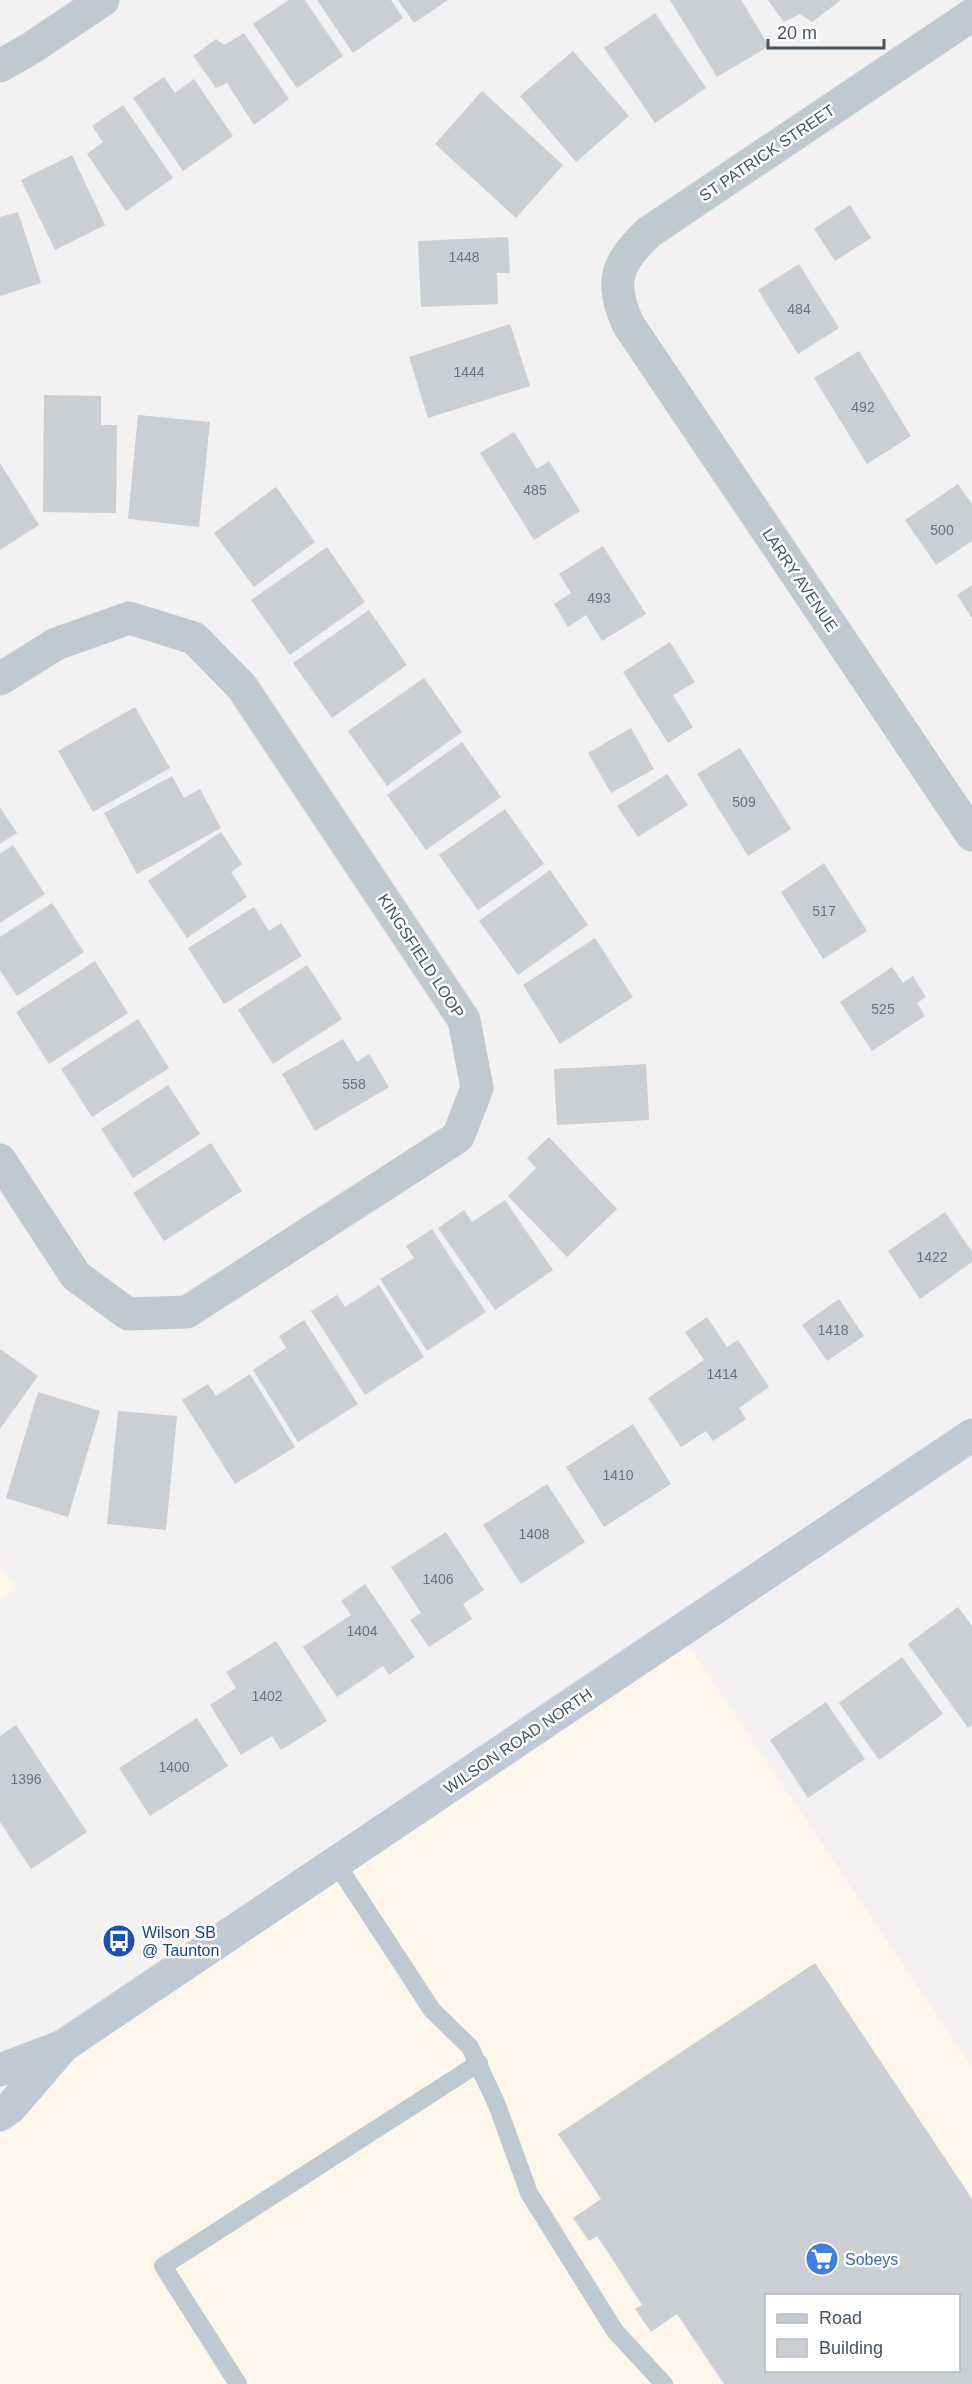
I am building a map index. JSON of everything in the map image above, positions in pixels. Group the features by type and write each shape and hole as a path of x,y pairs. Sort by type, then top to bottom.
{"street":[{"path":"0,66 33,47 103,0"},
{"name":"ST PATRICK STREET","path":"628,324 618,302 617,276 628,253 649,232 972,15"},
{"name":"LARRY AVENUE","path":"628,324 972,835"},
{"name":"KINGSFIELD LOOP","path":"0,679 56,644 129,618 194,638 242,687 464,1020 477,1088 458,1137 187,1312 128,1314 76,1276 0,1160"},
{"name":"WILSON ROAD NORTH","path":"0,2070 63,2046 972,1435"},
{"name":"WILSON ROAD NORTH","path":"0,2115 10,2108 63,2046"}],"lane":[{"path":"336,1863 432,2010 470,2047 479,2063 530,2193 615,2331 664,2384"},
{"path":"238,2384 163,2266 479,2063"}],"shaded area":[{"path":"0,1564 16,1588 0,1600"},
{"path":"674,1624 972,2067 972,2384 0,2384 0,2102"}],"building":[{"path":"289,0 305,0 343,56 297,88 253,24"},
{"path":"317,0 391,0 403,18 353,53"},
{"path":"398,0 448,0 414,23"},
{"path":"670,0 741,0 769,46 717,77"},
{"path":"768,0 841,0 812,22 800,14 784,22"},
{"path":"655,13 706,88 655,123 604,48"},
{"path":"244,33 289,99 254,125 227,83 216,88 193,56 216,39 224,45"},
{"path":"573,51 629,116 576,162 520,96"},
{"path":"164,77 175,93 194,79 233,136 183,171 133,98"},
{"path":"482,91 563,165 516,218 435,144"},
{"path":"123,105 173,178 126,211 87,154 103,142 92,126"},
{"path":"72,155 105,225 55,250 21,180"},
{"path":"850,205 871,238 835,261 814,229"},
{"path":"18,212 41,283 0,296 0,217"},
{"path":"508,237 510,273 497,273 498,304 421,307 418,241"},
{"path":"799,264 839,328 798,354 758,290"},
{"path":"510,324 530,386 428,418 409,357"},
{"path":"859,351 911,436 867,464 814,378"},
{"path":"44,395 101,396 101,425 117,425 116,513 43,512"},
{"path":"138,415 210,422 199,527 128,519"},
{"path":"514,432 537,469 549,461 580,511 534,540 480,453"},
{"path":"0,463 39,525 0,550"},
{"path":"958,484 972,504 972,541 936,565 905,520"},
{"path":"276,487 315,542 254,587 214,533"},
{"path":"603,546 646,614 602,641 586,615 568,627 554,604 571,593 559,574"},
{"path":"327,547 365,602 290,655 251,600"},
{"path":"972,585 972,618 957,595"},
{"path":"369,610 407,665 332,718 293,663"},
{"path":"670,642 695,682 673,695 693,727 668,743 623,672"},
{"path":"424,678 462,732 387,786 348,731"},
{"path":"135,707 170,768 93,812 58,751"},
{"path":"631,728 654,769 611,793 588,753"},
{"path":"462,742 501,797 426,850 387,795"},
{"path":"740,748 791,829 748,856 697,774"},
{"path":"667,774 688,805 638,837 617,806"},
{"path":"172,776 184,798 200,789 221,828 137,874 104,813"},
{"path":"0,807 17,833 0,844"},
{"path":"505,809 544,864 478,910 439,855"},
{"path":"221,832 242,864 231,872 247,897 187,938 148,881"},
{"path":"13,845 45,894 0,923 0,854"},
{"path":"824,863 867,931 823,959 781,892"},
{"path":"550,870 588,925 518,975 479,921"},
{"path":"52,903 84,952 17,996 0,970 0,937"},
{"path":"254,907 269,931 281,923 302,956 224,1004 188,948"},
{"path":"595,938 633,997 560,1044 523,985"},
{"path":"95,961 128,1013 49,1064 16,1012"},
{"path":"307,965 342,1019 273,1064 238,1010"},
{"path":"892,967 903,983 913,976 926,997 917,1003 925,1016 872,1051 840,1002"},
{"path":"138,1019 169,1068 92,1117 61,1069"},
{"path":"343,1039 357,1062 369,1054 389,1087 315,1131 282,1074"},
{"path":"646,1064 649,1120 557,1125 554,1069"},
{"path":"168,1085 200,1134 133,1178 101,1129"},
{"path":"549,1137 617,1209 567,1257 508,1196 536,1168 527,1158"},
{"path":"211,1143 242,1191 164,1241 133,1193"},
{"path":"505,1200 553,1270 495,1310 438,1228 464,1210 472,1222"},
{"path":"945,1212 972,1252 972,1262 920,1299 888,1251"},
{"path":"432,1229 486,1312 427,1351 380,1279 414,1258 406,1246"},
{"path":"379,1285 424,1357 365,1395 311,1311 337,1295 345,1307"},
{"path":"839,1299 864,1336 827,1361 802,1325"},
{"path":"707,1317 727,1347 738,1340 769,1387 739,1408 746,1419 713,1441 706,1431 681,1447 648,1398 704,1360 685,1332"},
{"path":"304,1320 358,1404 298,1442 253,1370 286,1348 279,1336"},
{"path":"0,1349 38,1376 0,1429"},
{"path":"250,1374 295,1447 235,1484 182,1400 208,1384 216,1396"},
{"path":"38,1392 100,1411 68,1517 6,1498"},
{"path":"118,1411 177,1416 166,1530 107,1524"},
{"path":"633,1424 671,1484 604,1527 566,1467"},
{"path":"547,1484 585,1542 521,1584 483,1525"},
{"path":"446,1532 484,1590 463,1604 472,1619 429,1647 410,1620 421,1613 391,1567"},
{"path":"365,1584 415,1657 389,1675 383,1666 337,1697 303,1647 351,1615 341,1601"},
{"path":"958,1607 972,1626 972,1725 968,1728 908,1644"},
{"path":"276,1641 327,1721 281,1750 272,1736 241,1755 210,1705 236,1688 226,1672"},
{"path":"902,1657 943,1714 879,1760 839,1703"},
{"path":"826,1702 865,1759 808,1798 770,1740"},
{"path":"197,1718 228,1766 150,1816 119,1768"},
{"path":"16,1725 87,1832 31,1869 0,1822 0,1736"},
{"path":"815,1963 972,2199 972,2384 724,2384 677,2314 651,2332 635,2309 642,2305 597,2236 589,2241 573,2218 601,2199 558,2134"}],"place":[{"name":"Wilson SB @ Taunton","path":"119,1941"},
{"name":"Sobeys","path":"822,2259"}]}
